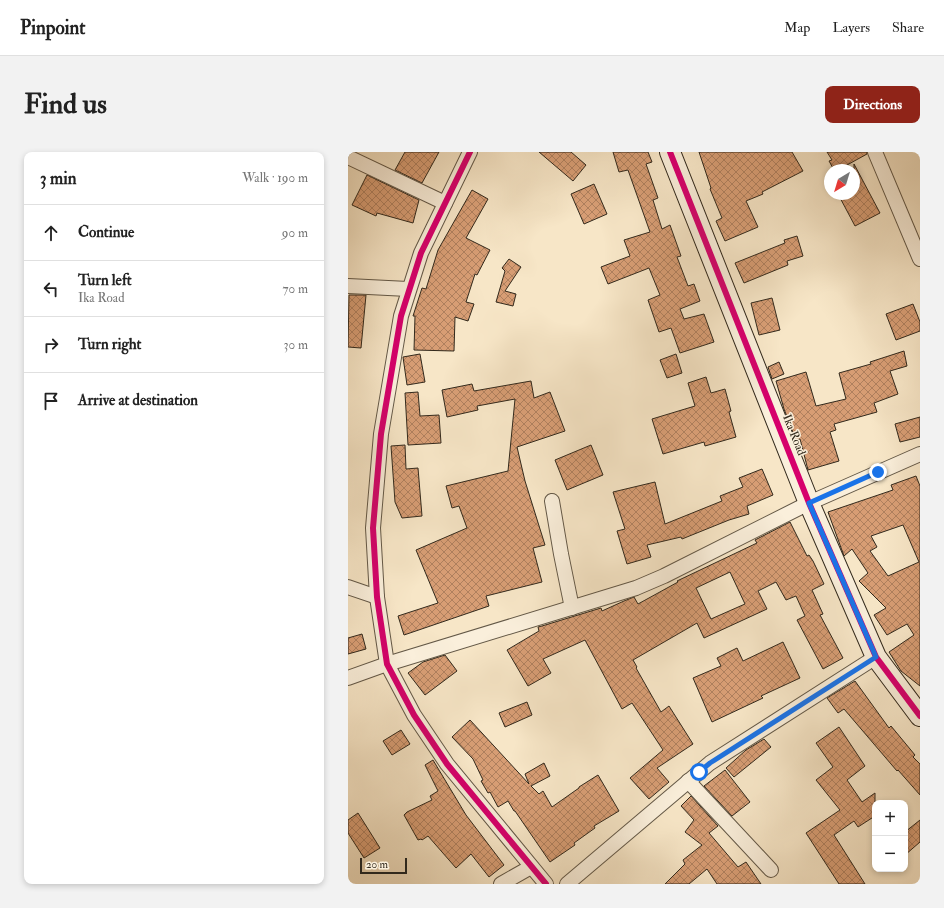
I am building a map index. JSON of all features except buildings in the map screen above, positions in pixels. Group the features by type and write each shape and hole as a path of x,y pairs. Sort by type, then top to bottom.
{"street":[{"path":"470,152 421,253 400,316 381,434 373,528 377,597 387,664 414,715 447,764 546,884"},
{"name":"Ika Road","path":"670,152 809,503 876,657 920,716"},
{"path":"875,152 920,259"},
{"path":"348,157 445,202"},
{"path":"348,286 408,289"},
{"path":"348,678 387,664 643,585 809,503 920,454"},
{"path":"552,501 572,608"},
{"path":"348,587 377,597"},
{"path":"567,884 710,763 876,657"},
{"path":"688,781 771,870"},
{"path":"501,884 531,867"}],"cycle path":[{"path":"470,152 421,253 401,316 381,434 373,528 377,597 387,664 414,715 447,764 546,884"},
{"path":"670,152 809,503 876,657 920,716"}],"route":[{"path":"699,772 710,763 876,657 809,503 878,472"}]}
